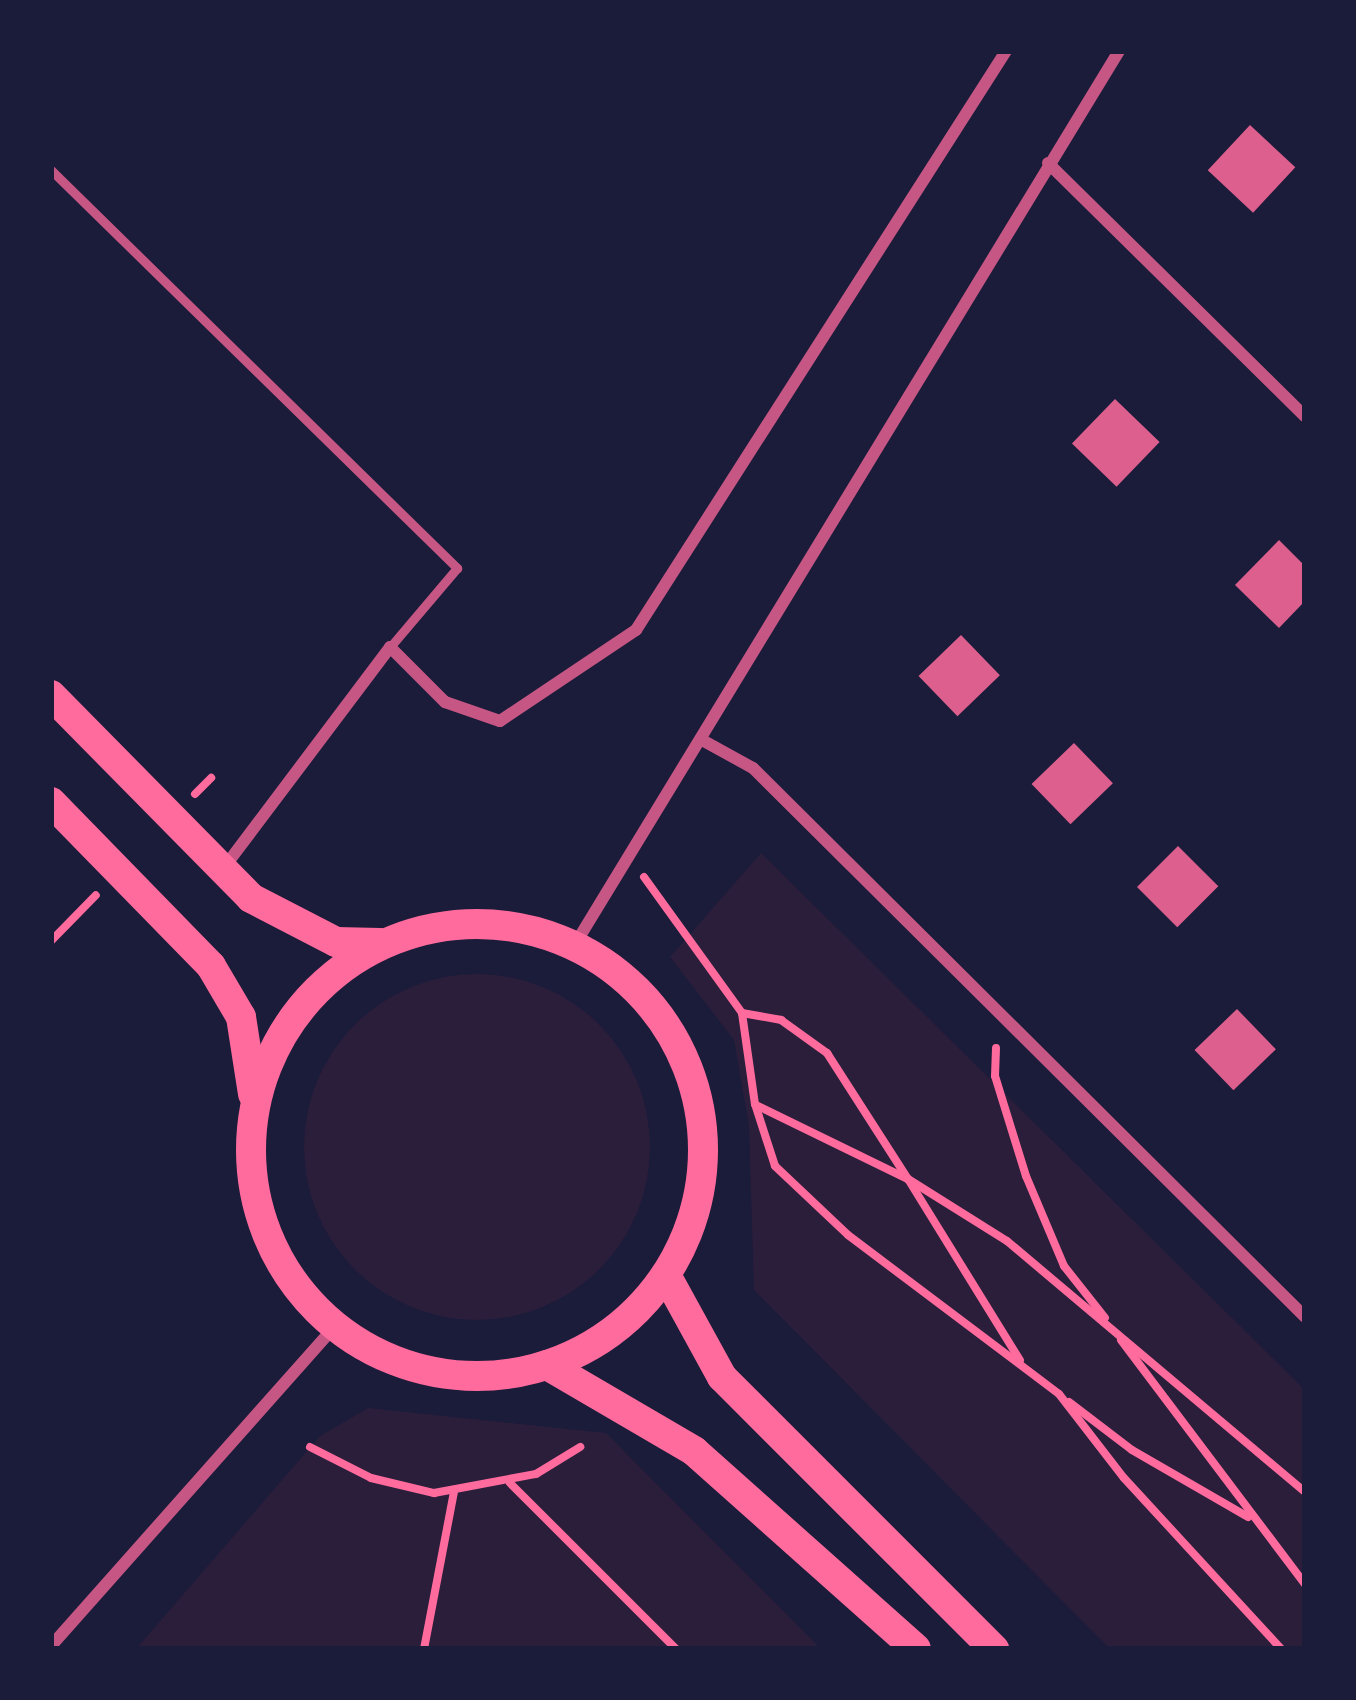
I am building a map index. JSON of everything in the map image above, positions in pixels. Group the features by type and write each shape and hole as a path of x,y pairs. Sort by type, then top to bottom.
{"main road":[{"path":"51,695 223,870 296,927 336,942 386,943"},
{"path":"51,802 211,966 241,1017 254,1108 259,1212 288,1275 335,1326 400,1363 436,1372 511,1374 547,1365 614,1331 666,1275 697,1204 703,1127 695,1090 672,1036 637,990 574,946 500,925 460,925 386,943 352,961 296,1014 254,1108"},
{"path":"666,1275 722,1377 994,1649"},
{"path":"547,1365 694,1451 916,1649"}],"street":[{"path":"223,870 390,647 445,702 500,721 636,630 1006,51"},
{"path":"574,946 1118,51"},
{"path":"1048,164 1305,416"},
{"path":"702,740 753,768 1305,1317"},
{"path":"51,1646 335,1326"}],"lane":[{"path":"51,170 457,568 390,647"}],"path":[{"path":"630,856 742,1013 755,1104 776,1166 848,1235 1132,1450 1254,1520"},
{"path":"997,1010 995,1076 1026,1175 1064,1266 1305,1584"},
{"path":"742,1013 781,1021 827,1053 1023,1364"},
{"path":"755,1104 908,1179 1007,1241 1305,1492"},
{"path":"1059,1394 1124,1478 1281,1649"},
{"path":"310,1447 371,1478 454,1492 508,1482 580,1447"},
{"path":"508,1482 676,1649"},
{"path":"424,1649 454,1492"}],"shaded area":[{"path":"761,853 1305,1390 1305,1649 1110,1649 754,1290 749,1126 734,1040 670,957"},
{"path":"477,974 511,977 543,987 600,1024 637,1081 647,1113 647,1181 637,1213 600,1270 543,1307 511,1317 477,1320 443,1317 411,1307 354,1270 317,1213 307,1181 304,1147 307,1113 317,1081 354,1024 411,987 443,977"},
{"path":"368,1408 606,1433 821,1649 136,1649 320,1436"}],"building":[{"path":"1250,125 1295,167 1253,213 1208,170"},
{"path":"1115,399 1160,442 1117,487 1072,444"},
{"path":"1279,540 1305,566 1305,601 1279,628 1235,585"},
{"path":"961,635 1000,675 957,716 919,676"},
{"path":"1074,743 1113,783 1070,824 1032,784"},
{"path":"1178,846 1218,886 1177,927 1137,887"},
{"path":"1237,1009 1276,1049 1233,1090 1195,1050"}]}
